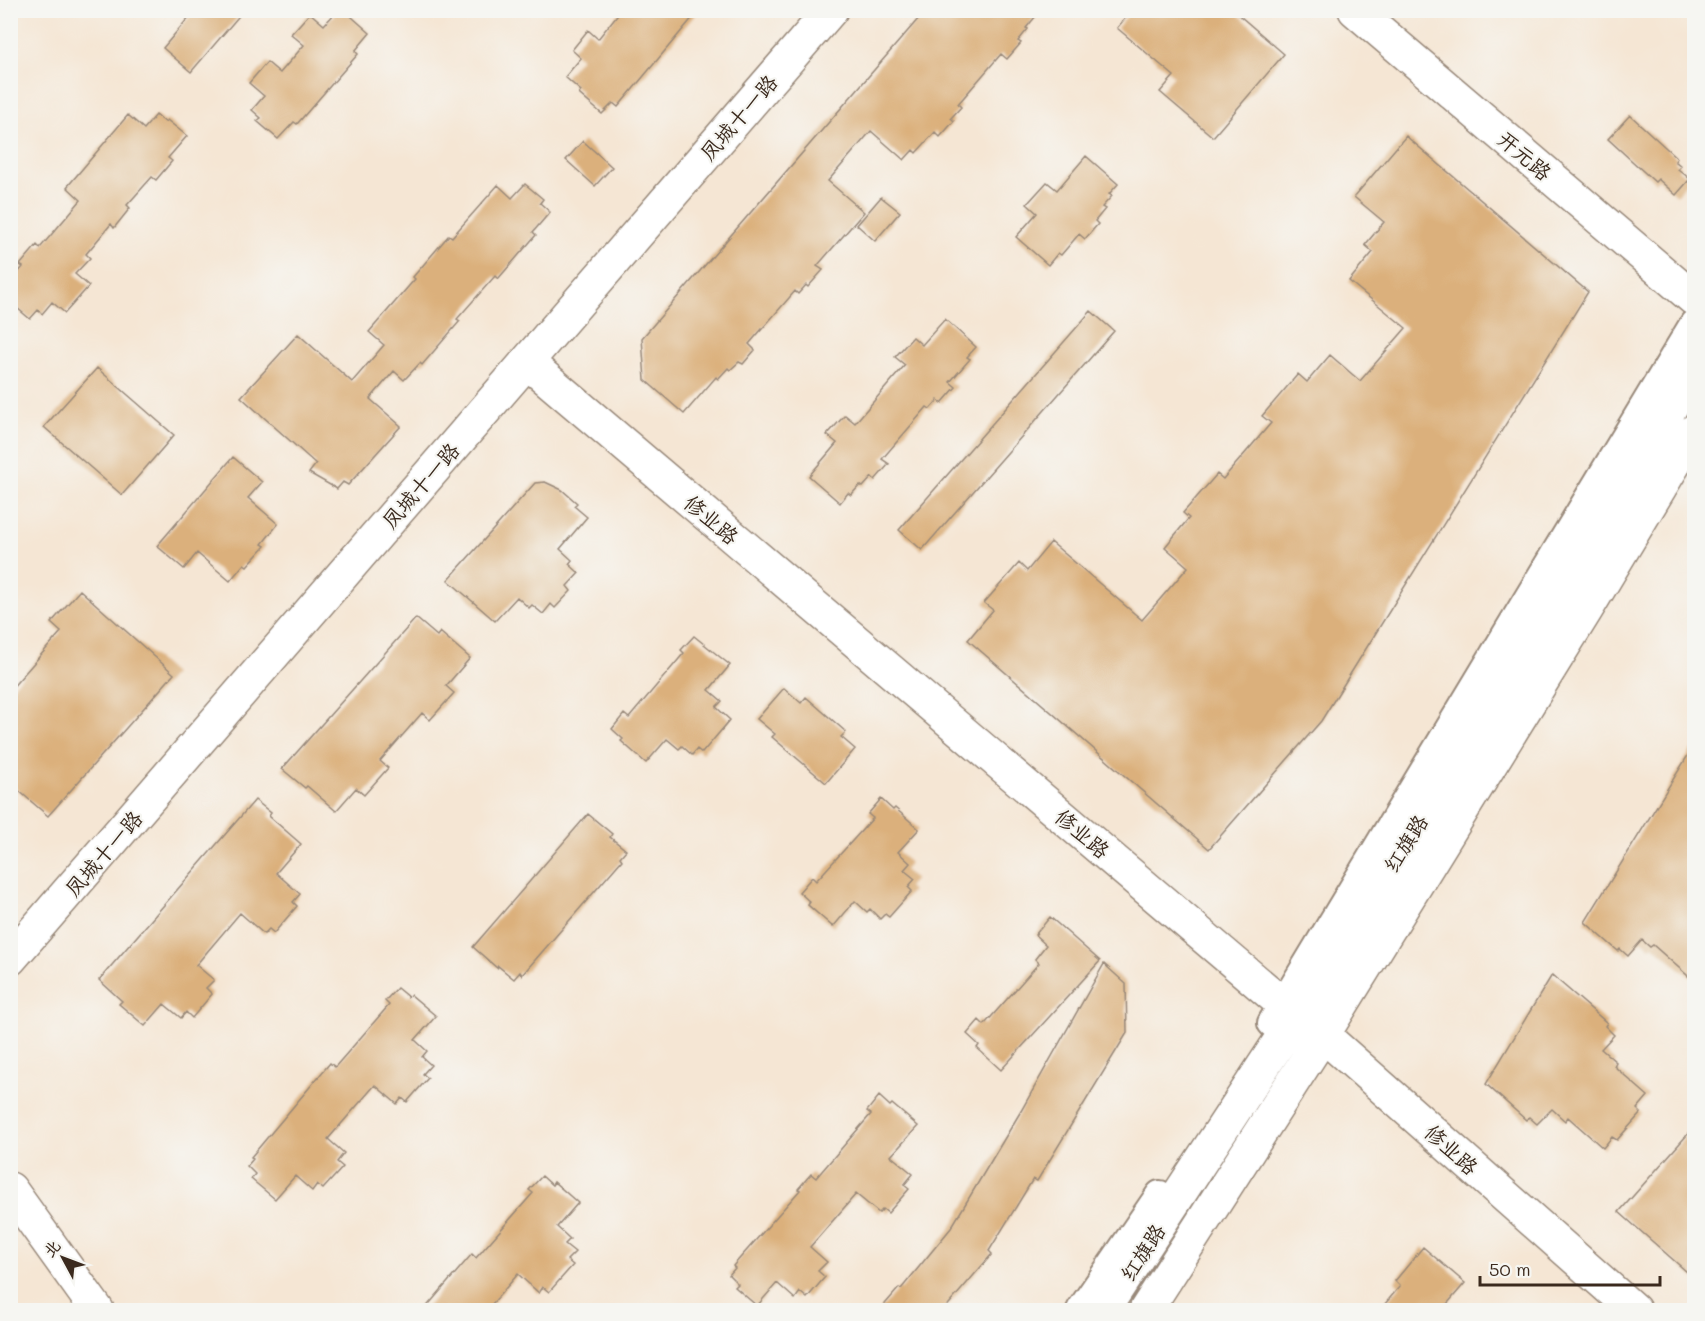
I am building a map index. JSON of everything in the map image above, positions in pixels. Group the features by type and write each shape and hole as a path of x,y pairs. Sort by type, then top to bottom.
{"street":[{"name":"凤城十一路","path":"10,959 831,10"},
{"name":"开元路","path":"1355,10 1695,299"},
{"path":"1081,1311 1290,1010 1695,324"},
{"name":"修业路","path":"527,362 1290,1010 1323,1035 1634,1311"},
{"name":"红旗路","path":"1103,1311 1290,1010 1560,597 1695,368"},
{"name":"红旗路","path":"1146,1311 1323,1035 1695,431"},
{"path":"10,1189 97,1311"}],"building":[{"path":"195,10 244,10 191,72 163,48"},
{"path":"338,10 344,10 370,33 355,51 358,54 297,124 294,122 278,139 257,121 261,118 252,110 264,96 249,83 267,62 280,73 304,45 291,34 310,13 324,25"},
{"path":"621,10 699,10 618,107 613,103 602,114 579,94 581,91 565,77 581,58 572,50 588,30 598,39"},
{"path":"926,10 1041,10 1018,41 1021,43 1007,59 1001,54 958,104 961,107 951,118 954,121 940,137 935,132 916,153 913,150 904,160 871,131 828,181 864,212 817,266 823,270 808,287 806,285 798,294 795,291 749,344 755,350 743,364 739,362 730,370 728,368 718,379 716,377 684,414 645,380 642,338"},
{"path":"1132,10 1233,10 1284,54 1213,137 1160,92 1174,76 1117,28"},
{"path":"128,115 144,129 156,115 165,122 167,120 187,136 168,158 172,161 156,180 152,177 127,205 130,208 114,228 111,224 86,254 90,258 75,274 89,286 65,313 52,302 42,314 38,310 30,319 10,302 10,282 23,267 20,265 37,245 40,248 81,200 67,187"},
{"path":"1630,115 1677,158 1675,161 1681,166 1678,169 1690,179 1676,195 1658,179 1655,182 1608,139"},
{"path":"1406,136 1588,292 1321,721 1209,849 968,640 993,610 984,603 1019,563 1027,571 1051,542 1142,620 1188,567 1165,547 1189,518 1183,513 1217,474 1223,479 1271,423 1262,416 1298,374 1307,382 1330,355 1360,381 1406,328 1349,281 1373,252 1365,245 1384,222 1354,197"},
{"path":"583,141 612,167 595,186 566,160"},
{"path":"1086,156 1118,184 1109,194 1112,196 1102,207 1105,209 1095,221 1098,224 1085,239 1079,234 1061,255 1058,253 1048,265 1016,237 1037,213 1027,204 1047,182 1057,190"},
{"path":"525,184 543,199 540,203 550,212 533,232 536,235 498,279 495,276 457,319 460,321 422,365 420,363 404,380 394,371 370,399 401,426 348,485 343,482 337,489 309,473 316,464 241,397 298,334 352,382 384,345 369,332 449,235 452,237 498,185 512,198"},
{"path":"881,197 900,212 875,241 857,225"},
{"path":"1091,311 1114,331 922,550 899,530"},
{"path":"945,319 976,347 967,357 970,359 950,382 956,387 942,403 938,400 930,409 927,407 882,459 889,464 875,480 872,477 851,495 848,493 840,503 809,476 837,443 827,435 845,415 855,423 905,365 895,357 913,337 922,345"},
{"path":"97,368 174,435 122,495 44,427"},
{"path":"233,457 262,482 248,498 278,524 262,544 265,546 247,566 244,564 230,581 197,553 184,569 157,546"},
{"path":"545,482 562,490 577,503 574,506 587,517 560,549 572,560 569,564 579,573 567,586 571,591 555,608 551,604 543,614 532,605 529,608 517,597 495,621 448,580 535,483"},
{"path":"80,590 174,674 48,816 10,783 10,690 61,632 51,623"},
{"path":"416,618 437,636 440,632 470,658 446,686 454,693 430,720 422,713 380,761 388,768 364,795 356,788 336,811 307,786 305,788 282,769"},
{"path":"694,636 730,665 709,690 722,701 716,707 730,720 702,753 697,749 692,755 682,746 679,749 667,739 646,763 621,741 623,739 612,729 624,714 629,718 684,653 681,650"},
{"path":"784,688 801,703 806,697 846,732 841,737 855,749 826,783 772,737 775,734 757,719"},
{"path":"1695,744 1695,982 1653,945 1650,947 1642,940 1628,956 1620,949 1618,951 1585,922"},
{"path":"881,799 919,829 898,852 910,863 904,870 915,879 908,887 912,891 889,917 885,914 880,919 870,909 867,912 855,901 833,927 808,905 810,902 799,892 812,877 816,881 873,818 868,814"},
{"path":"255,800 271,813 269,816 301,844 276,873 300,894 293,902 297,906 274,933 269,929 264,934 240,913 196,965 214,980 206,988 212,994 192,1018 186,1012 181,1018 164,1004 145,1026 119,1004 122,1001 99,980"},
{"path":"588,814 612,834 610,837 626,850 620,857 622,860 522,975 520,972 514,979 473,947"},
{"path":"1050,917 1100,961 1001,1070 977,1048 979,1045 967,1034 979,1020 984,1025 1039,963 1035,959 1046,945 1035,935"},
{"path":"1104,964 1126,984 1127,1033 1037,1181 1033,1179 989,1251 992,1254 943,1311 879,1311 899,1288 901,1289 951,1228 1021,1111"},
{"path":"1552,975 1607,1023 1605,1026 1614,1035 1601,1049 1616,1062 1614,1066 1648,1096 1637,1109 1641,1113 1617,1140 1612,1137 1603,1148 1568,1117 1565,1121 1552,1109 1537,1124 1529,1117 1526,1120 1486,1084"},
{"path":"397,988 408,997 411,995 436,1016 415,1040 427,1051 422,1057 431,1065 423,1074 428,1078 407,1102 402,1098 397,1104 375,1085 328,1139 344,1153 337,1162 343,1167 323,1189 317,1184 312,1191 295,1176 275,1199 251,1179 255,1174 247,1166 253,1159 251,1157 330,1063 335,1067 389,1005 385,1001"},
{"path":"879,1096 918,1126 891,1156 913,1174 904,1185 909,1189 888,1213 883,1209 879,1213 856,1194 810,1247 827,1262 818,1271 825,1277 807,1298 800,1292 795,1299 777,1283 757,1306 735,1287 738,1284 729,1275 735,1268 733,1266 800,1190 798,1189 811,1174 816,1178 871,1114 867,1111"},
{"path":"1695,1126 1695,1279 1619,1212"},
{"path":"542,1176 552,1185 554,1182 578,1203 557,1227 570,1239 565,1244 575,1252 567,1260 573,1265 549,1292 543,1287 539,1293 518,1274 486,1311 423,1311 472,1254 476,1258 533,1193 529,1190"},
{"path":"1423,1247 1465,1283 1441,1311 1379,1311 1400,1286 1395,1281"}]}
